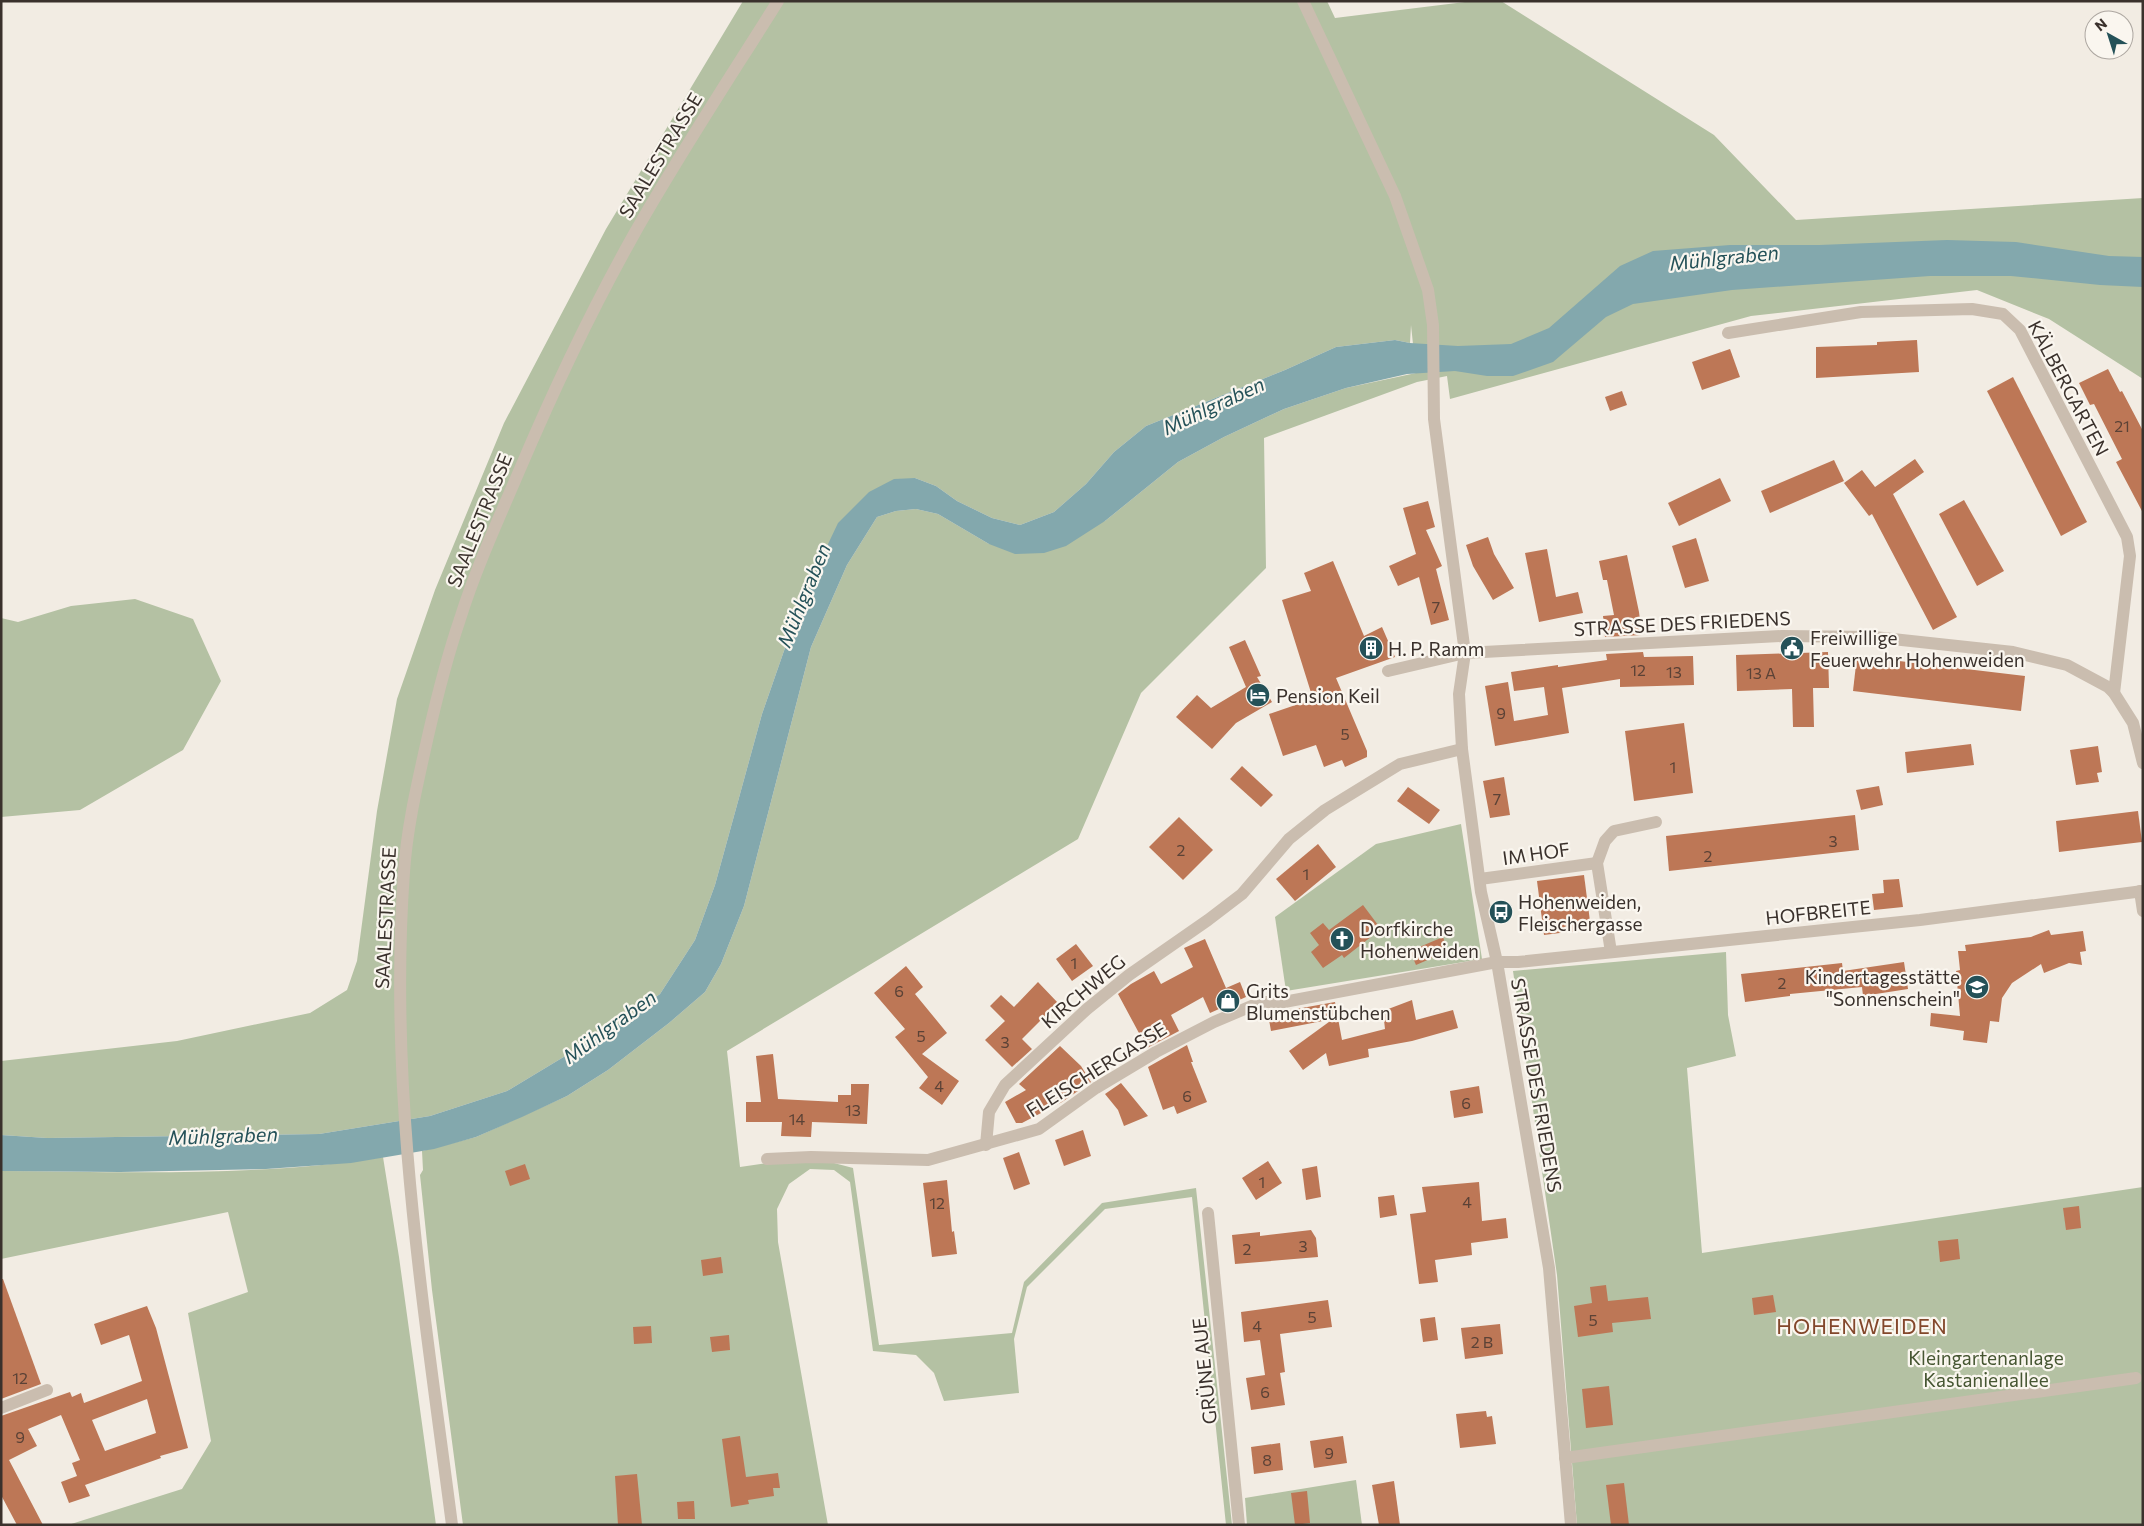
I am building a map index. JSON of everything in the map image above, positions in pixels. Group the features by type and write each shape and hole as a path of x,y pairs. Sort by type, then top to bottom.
{"street":[{"name":"SAALESTRASSE","path":"452,1525 425,1315 408,1165 404,1111 399,966 404,867 414,798 438,692 460,618 502,509 535,433 591,315 635,232 778,1"},
{"name":"STRASSE DES FRIEDENS","path":"1303,1 1395,196 1428,290 1433,325 1434,419 1466,653 1459,694 1462,749 1480,880 1497,962 1549,1268 1571,1525"},
{"name":"KÄLBERGARTEN","path":"1728,333 1861,312 1972,309 2003,314 2020,330 2127,537 2130,556 2114,693"},
{"name":"STRASSE DES FRIEDENS","path":"1466,653 1782,636 1874,637 2013,652 2067,665 2108,687 2114,693 2133,723 2143,763"},
{"path":"1388,671 1466,653"},
{"name":"KIRCHWEG","path":"986,1145 989,1112 1005,1085 1086,1009 1129,975 1242,894 1289,839 1325,810 1400,764 1462,749"},
{"name":"IM HOF","path":"1610,952 1597,863 1605,842 1614,831 1656,822"},
{"name":"IM HOF","path":"1480,880 1597,863"},
{"path":"2141,891 2143,911"},
{"name":"HOFBREITE","path":"1497,962 1518,962 1920,920 2141,891"},
{"name":"FLEISCHERGASSE","path":"767,1159 811,1157 928,1160 986,1145 1039,1130 1096,1088 1156,1052 1214,1022 1261,1002 1284,1002 1497,962"},
{"name":"GRÜNE AUE","path":"1208,1213 1239,1525"},
{"path":"1566,1458 2136,1378"},
{"path":"1,1408 47,1390"}],"green space":[{"path":"743,1 1327,1 1335,18 1473,1 1501,1 1714,135 1796,220 2143,198 2143,379 2049,319 1977,290 1751,316 1450,399 1447,376 1417,382 1264,438 1266,568 1141,693 1078,839 727,1051 740,1167 811,1157 853,1168 879,1345 1012,1333 1024,1282 1102,1203 1196,1188 1232,1525 1226,1525 1192,1197 1105,1209 1027,1287 1014,1339 1019,1393 944,1401 934,1373 916,1355 873,1351 850,1182 834,1170 810,1169 789,1184 777,1209 778,1242 828,1525 463,1525 432,1290 420,1175 423,1170 422,1151 476,1137 567,1096 608,1070 669,1023 705,992 721,964 744,906 811,647 847,565 877,517 896,511 916,509 938,514 989,544 1105,521 1178,462 1224,437 1284,409 1346,388 1416,373 1411,325 1410,343 1395,340 1336,347 1285,370 1146,426 1114,452 1086,484 1054,512 1020,525 992,518 957,501 936,486 915,478 820,561 793,625 762,714 715,885 695,940 660,994 620,1023 507,1091 430,1116 319,1134 47,1138 1,1135 1,1061 177,1041 310,1013 347,990 357,961 377,811 397,699 435,590 504,423 606,229"},
{"path":"135,599 193,619 221,681 183,750 80,810 1,817 1,618 18,622 71,606"},
{"path":"1461,824 1482,959 1286,991 1275,917 1376,844"},
{"name":"Kleingartenanlage Kastanienallee","path":"1726,952 1728,1015 1736,1056 1687,1068 1702,1253 2143,1187 2143,1525 1577,1525 1557,1275 1513,971"},
{"path":"383,1157 399,1257 436,1525 68,1525 182,1489 211,1441 188,1313 248,1292 228,1212 1,1259 1,1171 192,1172 289,1168"},
{"path":"1356,1480 1362,1525 1247,1525 1245,1498"}],"water":[{"name":"Mühlgraben","path":"1947,240 2016,242 2109,256 2143,257 2143,287 2100,285 2011,276 1930,276 1732,290 1633,304 1606,317 1553,362 1513,376 1487,376 1455,371 1407,374 1346,388 1284,409 1224,437 1178,462 1105,521 1066,546 1044,553 1015,554 989,544 938,514 916,509 896,511 877,517 847,565 811,647 744,906 721,964 705,992 669,1023 608,1070 567,1096 476,1137 434,1149 351,1163 266,1169 120,1172 1,1171 1,1135 47,1138 319,1134 430,1116 507,1091 620,1023 660,994 695,940 715,885 762,714 793,625 820,561 838,523 869,492 894,479 915,478 936,486 957,501 992,518 1020,525 1054,512 1086,484 1114,452 1146,426 1285,370 1336,347 1395,340 1410,343 1458,346 1511,344 1549,328 1620,266 1653,251 1730,245 1819,245"}],"building":[{"path":"1917,340 1919,372 1816,378 1816,347 1877,345 1877,342"},
{"path":"1730,349 1740,377 1702,390 1692,362"},
{"path":"2108,369 2143,431 2143,513 2116,462 2122,459 2094,404 2090,405 2079,383"},
{"path":"2013,377 2087,522 2061,536 1987,391"},
{"path":"1622,391 1627,405 1610,411 1605,397"},
{"path":"1915,459 1924,472 1893,494 1957,617 1933,630 1872,514 1869,516 1844,483 1862,470 1875,487"},
{"path":"1834,460 1844,481 1770,513 1761,491"},
{"path":"1720,478 1731,501 1679,526 1668,503"},
{"path":"1964,500 2004,571 1977,586 1939,514"},
{"path":"1428,501 1435,527 1426,530 1442,566 1436,569 1449,620 1431,625 1419,577 1398,586 1389,566 1416,554 1403,508"},
{"path":"1488,537 1494,554 1514,588 1493,600 1473,566 1466,545"},
{"path":"1696,538 1709,581 1685,588 1672,546"},
{"path":"1547,549 1556,597 1578,592 1583,613 1539,622 1525,553"},
{"path":"1627,555 1642,635 1605,637 1603,616 1614,615 1607,580 1603,580 1599,561"},
{"path":"1333,561 1364,636 1382,627 1395,657 1336,678 1367,751 1367,757 1345,767 1342,760 1324,767 1316,745 1283,756 1269,714 1313,699 1282,600 1311,591 1304,573"},
{"path":"1245,640 1261,676 1257,677 1272,702 1236,723 1212,749 1176,717 1197,695 1211,708 1246,687 1229,647"},
{"path":"1643,652 1644,657 1693,656 1694,685 1620,687 1620,679 1562,688 1569,733 1495,746 1485,686 1508,682 1514,721 1548,715 1544,687 1514,691 1511,672 1607,660 1606,654"},
{"path":"1828,652 1829,688 1813,688 1814,727 1793,727 1792,689 1737,691 1736,655"},
{"path":"1857,656 2025,676 2021,711 1853,691"},
{"path":"1684,723 1693,793 1634,801 1625,731"},
{"path":"1971,744 1974,765 1907,773 1905,752"},
{"path":"2098,746 2102,772 2097,773 2099,782 2076,785 2070,750"},
{"path":"1242,766 1273,795 1261,807 1230,779"},
{"path":"1504,777 1510,815 1490,818 1483,781"},
{"path":"1879,786 1883,805 1861,810 1856,790"},
{"path":"1408,787 1440,810 1429,824 1397,801"},
{"path":"2138,811 2142,842 2059,852 2056,821"},
{"path":"1855,815 1859,850 1669,871 1666,836"},
{"path":"1179,817 1213,850 1183,880 1149,847"},
{"path":"1318,844 1336,867 1295,901 1276,879"},
{"path":"1584,875 1591,929 1544,935 1537,881"},
{"path":"1899,879 1903,907 1874,910 1872,894 1884,893 1883,880"},
{"name":"Dorfkirche Hohenweiden","path":"1363,905 1381,929 1344,958 1342,955 1323,968 1311,952 1319,945 1310,933 1323,923 1329,930"},
{"name":"Kindertagesstätte \"Sonnenschein\"","path":"2049,930 2051,935 2083,931 2086,951 2080,952 2082,965 2069,963 2044,973 2041,964 2012,983 2002,998 1999,1022 1990,1021 1987,1043 1963,1040 1964,1031 1930,1026 1931,1013 1960,1016 1956,971 1960,970 1958,951 1966,951 1965,945 2031,937"},
{"path":"1443,937 1448,951 1416,965 1410,951"},
{"path":"1205,939 1226,988 1240,982 1246,997 1210,1013 1203,997 1171,1015 1179,1031 1147,1048 1118,994 1154,971 1161,984 1193,967 1184,948"},
{"path":"1076,944 1093,966 1072,981 1056,959"},
{"path":"1904,962 1908,989 1863,996 1862,987 1790,994 1790,996 1745,1002 1741,974 1842,963 1843,971"},
{"path":"906,966 923,987 915,994 947,1033 922,1054 959,1081 942,1105 919,1088 928,1077 895,1037 905,1029 874,993"},
{"path":"1038,982 1058,1003 1022,1039 1032,1049 1012,1067 985,1040 1005,1021 990,1006 1001,995 1014,1007"},
{"path":"1412,1000 1416,1020 1453,1010 1458,1028 1412,1041 1368,1049 1369,1057 1329,1066 1326,1053 1303,1070 1289,1051 1333,1019 1271,1031 1268,1014 1335,1002 1342,1040 1385,1029 1383,1011"},
{"path":"1187,1045 1193,1062 1191,1062 1207,1102 1177,1114 1174,1106 1163,1110 1148,1067"},
{"path":"1060,1046 1081,1066 1091,1082 1062,1102 1022,1123 1016,1123 1005,1102 1026,1090 1019,1084"},
{"path":"773,1054 778,1099 838,1102 838,1095 851,1095 851,1084 869,1084 867,1124 812,1122 811,1137 781,1136 782,1122 746,1122 746,1102 761,1102 756,1056"},
{"path":"1121,1083 1148,1116 1124,1126 1118,1110 1105,1094"},
{"path":"1479,1086 1483,1113 1454,1118 1450,1091"},
{"path":"1083,1130 1091,1156 1064,1166 1055,1140"},
{"path":"1019,1152 1030,1184 1014,1190 1003,1158"},
{"path":"1268,1161 1282,1183 1256,1200 1242,1178"},
{"path":"525,1164 530,1179 510,1186 505,1171"},
{"path":"1317,1166 1321,1197 1306,1200 1302,1169"},
{"path":"947,1180 952,1232 954,1231 957,1254 932,1257 923,1183"},
{"path":"1479,1182 1482,1221 1506,1218 1508,1238 1471,1243 1472,1255 1435,1260 1438,1282 1419,1284 1410,1214 1426,1212 1422,1187"},
{"path":"1394,1195 1397,1215 1380,1218 1378,1197"},
{"path":"2079,1206 2081,1228 2066,1230 2063,1208"},
{"path":"1311,1230 1316,1238 1318,1257 1235,1264 1232,1235 1260,1232 1260,1236"},
{"path":"1958,1239 1960,1259 1940,1262 1938,1241"},
{"path":"721,1257 723,1273 703,1276 701,1260"},
{"path":"1,1279 3,1279 41,1384 1,1399"},
{"path":"1606,1285 1608,1301 1648,1297 1651,1319 1612,1323 1613,1332 1578,1337 1574,1306 1592,1303 1590,1287"},
{"path":"1773,1295 1776,1312 1754,1315 1752,1298"},
{"path":"1328,1300 1332,1327 1280,1334 1285,1372 1280,1373 1285,1405 1251,1410 1246,1378 1265,1375 1260,1340 1244,1342 1241,1312"},
{"path":"147,1306 156,1328 188,1448 160,1456 161,1458 85,1485 90,1496 69,1503 61,1482 77,1476 72,1463 80,1460 61,1415 28,1429 37,1446 9,1460 43,1525 17,1525 1,1495 1,1416 70,1392 72,1397 81,1393 84,1403 142,1381 129,1335 101,1345 94,1324","holes":["147,1399 156,1433 105,1451 92,1420"]},
{"path":"1435,1317 1438,1340 1423,1342 1420,1319"},
{"path":"1500,1324 1503,1354 1465,1359 1461,1328"},
{"path":"651,1326 652,1343 634,1344 633,1327"},
{"path":"729,1335 730,1350 712,1352 710,1337"},
{"path":"1609,1386 1613,1425 1586,1428 1582,1389"},
{"path":"1486,1411 1487,1417 1492,1416 1496,1444 1460,1448 1456,1414"},
{"path":"740,1436 746,1477 778,1473 780,1488 773,1488 774,1496 748,1500 749,1504 731,1507 722,1439"},
{"path":"1343,1436 1347,1463 1314,1468 1310,1441"},
{"path":"1280,1443 1283,1470 1254,1474 1251,1447"},
{"path":"637,1474 642,1525 618,1525 615,1476"},
{"path":"1394,1481 1400,1525 1379,1525 1372,1485"},
{"path":"1624,1483 1629,1525 1611,1525 1606,1485"},
{"path":"1307,1491 1310,1523 1295,1525 1291,1493"},
{"path":"694,1501 695,1519 678,1519 677,1502"}],"place":[{"name":"H. P. Ramm","path":"1371,648"},
{"name":"Freiwillige Feuerwehr Hohenweiden","path":"1792,648"},
{"name":"Pension Keil","path":"1258,695"},
{"name":"Hohenweiden, Fleischergasse","path":"1501,912"},
{"name":"Dorfkirche Hohenweiden","path":"1342,939"},
{"name":"Kindertagesstätte \"Sonnenschein\"","path":"1977,987"},
{"name":"Grits Blumenstübchen","path":"1228,1001"}],"district":[{"name":"HOHENWEIDEN","path":"1862,1325"}]}
